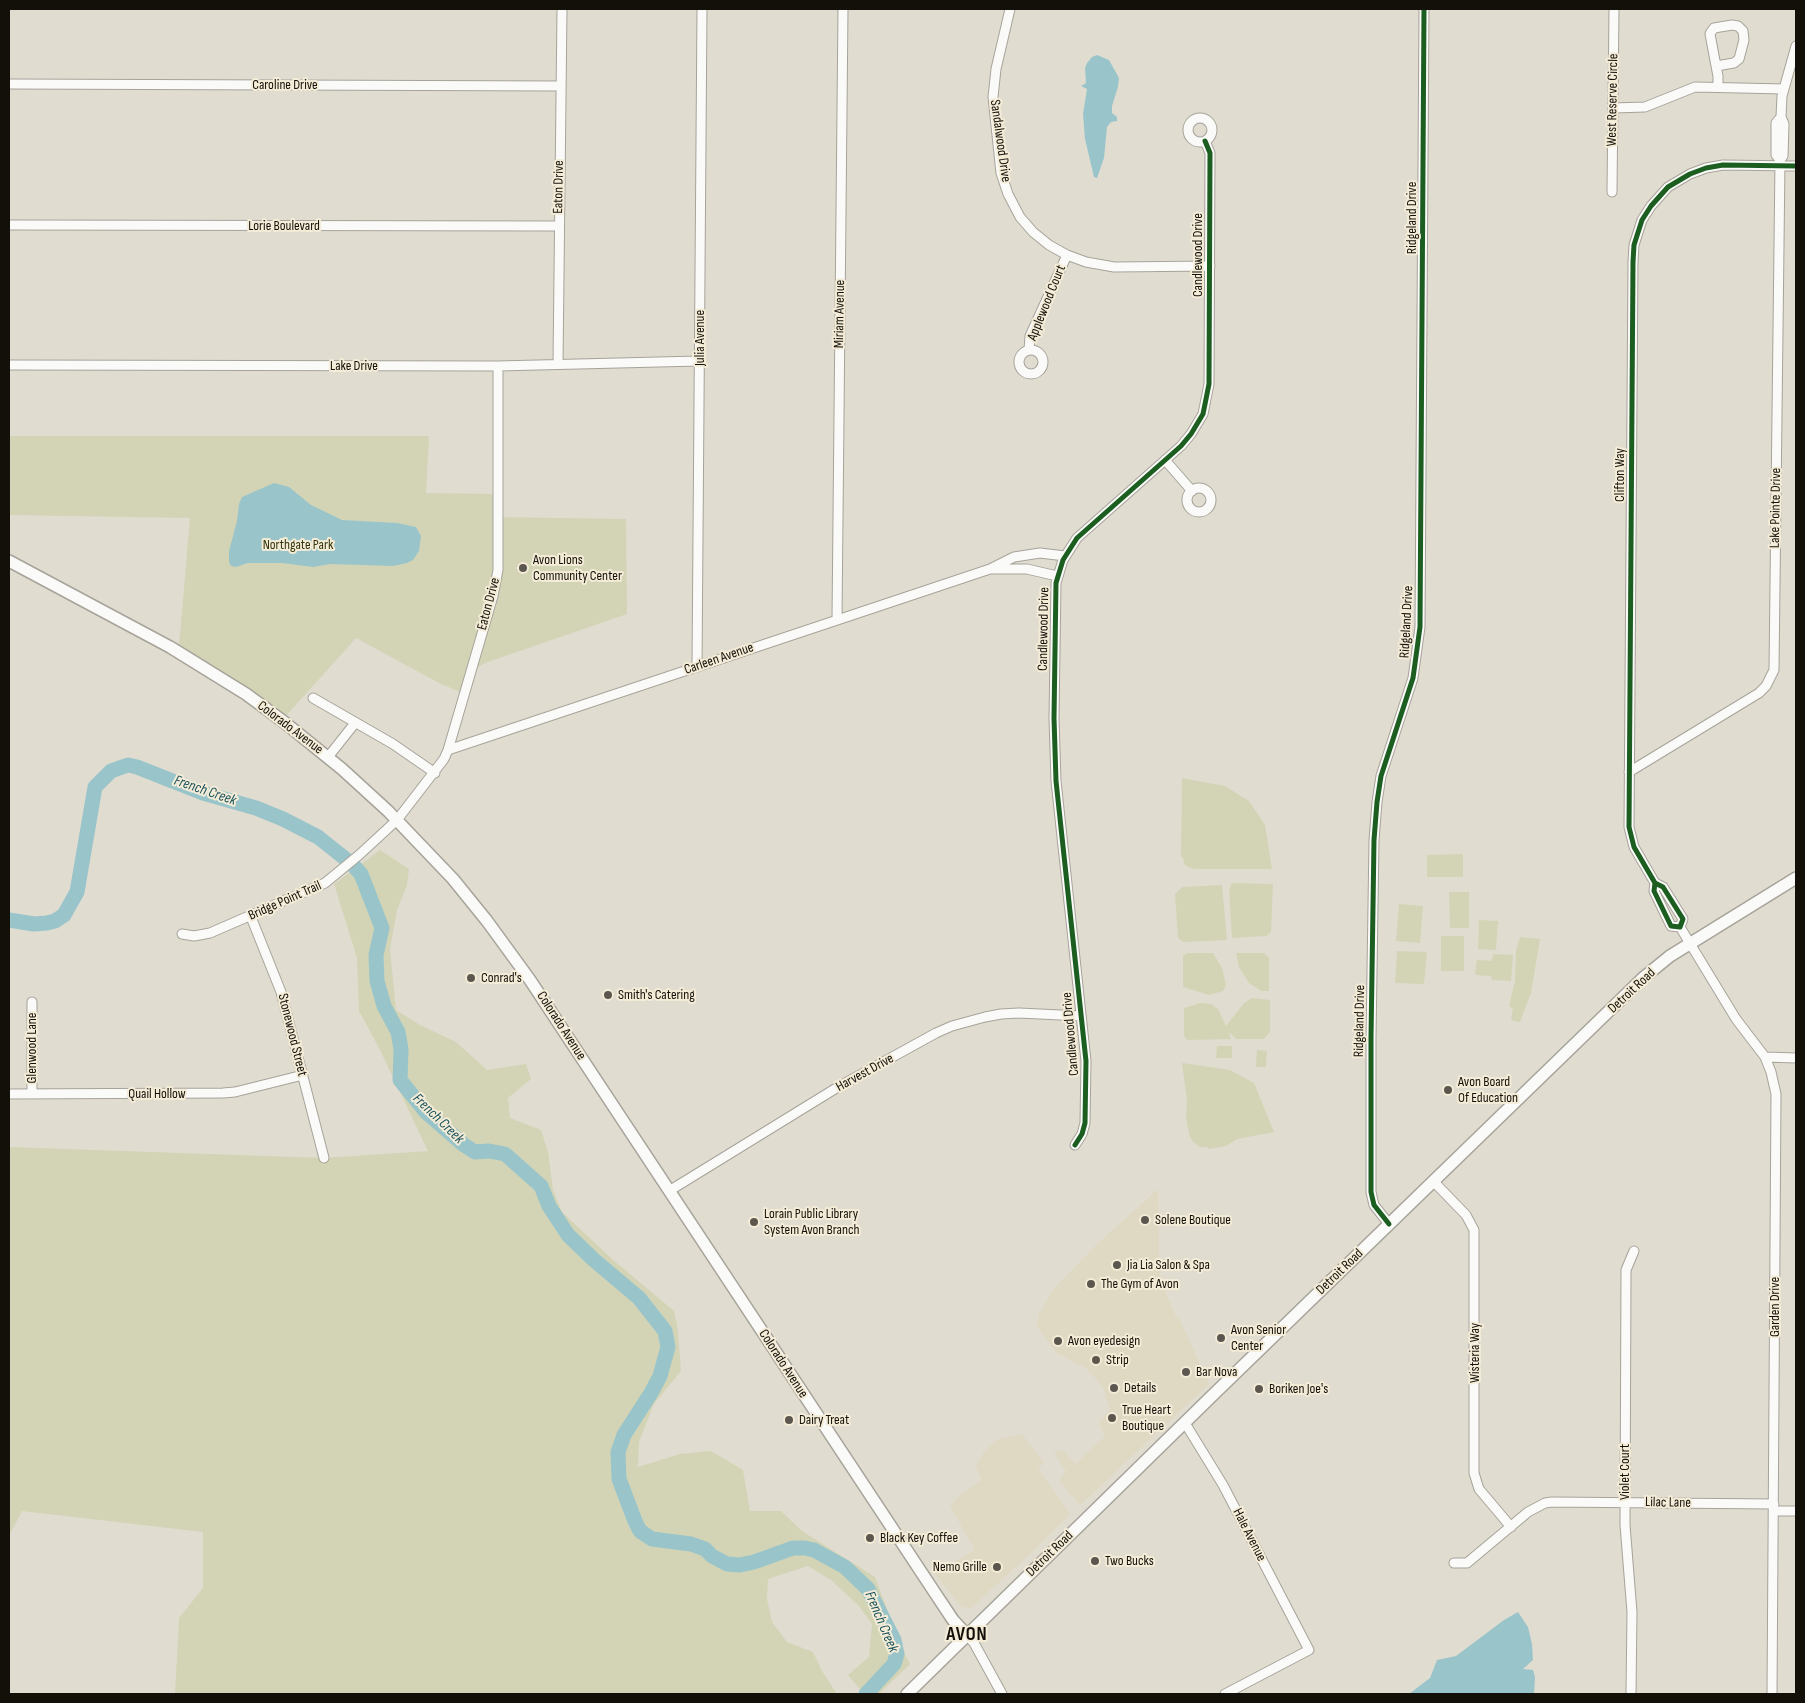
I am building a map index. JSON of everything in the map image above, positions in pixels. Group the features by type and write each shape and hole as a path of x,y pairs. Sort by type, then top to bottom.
{"main road":[{"name":"Colorado Avenue","path":"9,561 132,626 246,694 328,757 397,820 453,879 534,986 936,1596 953,1620 967,1635"},
{"name":"Detroit Road","path":"907,1694 1643,978 1670,956 1796,878"}],"street":[{"name":"Eaton Drive","path":"558,364 562,9"},
{"name":"Julia Avenue","path":"696,667 702,9"},
{"name":"Miriam Avenue","path":"837,619 843,9"},
{"name":"Sandalwood Drive","path":"1010,9 993,86 1001,173 1008,194 1020,217 1041,239 1067,255 1086,262 1114,267 1210,266"},
{"name":"Ridgeland Drive","path":"1389,1224 1374,1204 1371,1192 1374,840 1381,776 1413,678 1420,627 1424,9"},
{"name":"West Reserve Circle","path":"1612,192 1614,9"},
{"path":"1716,66 1734,63 1739,59 1744,40 1743,31 1738,26 1714,28 1710,32 1718,87"},
{"name":"Lake Pointe Drive","path":"1629,772 1759,693 1766,686 1774,670 1780,163 1776,155 1776,123 1781,117 1784,89 1796,46"},
{"name":"Caroline Drive","path":"9,84 561,86"},
{"path":"1614,108 1645,107 1691,88 1784,89"},
{"name":"Candlewood Drive","path":"1075,1145 1082,1134 1086,1112 1086,1061 1056,781 1054,718 1055,590 1057,576 1065,556 1082,531 1186,441 1196,428 1202,414 1209,384 1210,153 1205,141"},
{"name":"Clifton Way","path":"1690,943 1680,927 1671,926 1654,891 1655,883 1634,847 1629,827 1633,262 1636,236 1642,220 1656,199 1668,187 1690,174 1706,168 1723,165 1780,163 1796,166"},
{"name":"Lorie Boulevard","path":"9,225 559,226"},
{"name":"Applewood Court","path":"1029,350 1030,336 1067,255"},
{"name":"Lake Drive","path":"9,365 498,366 699,361"},
{"name":"Eaton Drive","path":"397,820 435,773 448,750 493,596 498,570 498,366"},
{"path":"1166,460 1192,491"},
{"name":"Carleen Avenue","path":"448,750 990,569 1008,559 1021,555 1040,553 1065,556"},
{"name":"Carleen Avenue","path":"990,569 1027,569 1057,576"},
{"path":"313,698 405,752 435,773"},
{"path":"328,757 355,723"},
{"name":"Bridge Point Trail","path":"182,934 205,935 315,889 341,872 397,820"},
{"name":"Stonewood Street","path":"251,917 280,987 324,1158"},
{"name":"Garden Drive","path":"1690,943 1736,1019 1765,1057 1776,1094 1772,1694"},
{"name":"Glenwood Lane","path":"32,1002 32,1094"},
{"name":"Harvest Drive","path":"669,1191 838,1088 952,1026 984,1017 1010,1014 1081,1016"},
{"path":"1765,1057 1796,1058"},
{"name":"Quail Hollow","path":"9,1094 229,1093 302,1075"},
{"name":"Wisteria Way","path":"1434,1182 1466,1216 1474,1230 1474,1473 1479,1490 1511,1527"},
{"name":"Violet Court","path":"1631,1694 1632,1612 1625,1525 1626,1270 1634,1251"},
{"name":"Hale Avenue","path":"1185,1423 1223,1484 1309,1650 1225,1694"},
{"name":"Lilac Lane","path":"1454,1563 1467,1563 1535,1507 1544,1503 1625,1502 1774,1507 1796,1511"},
{"path":"967,1635 974,1643 1002,1694"}],"shaded area":[{"path":"1158,1189 1161,1280 1175,1315 1180,1320 1209,1384 1080,1505 1059,1481 1066,1471 1054,1453 1062,1449 1075,1464 1105,1436 1099,1423 1110,1410 1103,1387 1087,1369 1057,1353 1037,1326 1039,1314 1053,1290 1096,1245"},
{"path":"1022,1434 1044,1463 1038,1469 1070,1514 1029,1555 971,1608 962,1607 935,1574 975,1550 950,1506 958,1497 981,1480 976,1465 984,1452 996,1440"}],"green space":[{"name":"Northgate Park","path":"9,436 429,436 426,493 494,494 494,517 626,519 627,614 485,663 466,674 460,692 439,683 356,638 285,717 240,685 179,646 190,518 9,515"},
{"path":"1182,778 1225,786 1249,801 1265,825 1272,869 1194,869 1184,864 1183,857 1181,857"},
{"path":"380,850 409,869 407,885 397,910 390,949 396,1010 420,1025 456,1042 487,1070 526,1064 531,1079 508,1098 510,1118 541,1130 548,1152 553,1190 562,1212 612,1259 674,1311 678,1331 681,1371 654,1404 639,1442 638,1467 680,1454 711,1451 743,1470 750,1511 781,1511 802,1531 875,1577 887,1609 891,1629 910,1664 879,1694 864,1694 848,1675 869,1657 872,1624 858,1605 831,1580 808,1566 768,1579 767,1599 772,1622 787,1642 813,1652 822,1671 837,1694 175,1694 179,1618 203,1588 203,1532 22,1511 9,1536 9,1147 324,1158 428,1151 379,1048 359,1011 357,958 334,884"},
{"path":"1463,854 1463,877 1427,877 1427,855"},
{"path":"1232,883 1273,884 1271,932 1266,936 1232,938 1229,891"},
{"path":"1222,885 1227,940 1183,942 1178,938 1175,894 1182,887"},
{"path":"1449,892 1469,892 1469,928 1450,928"},
{"path":"1399,904 1423,906 1420,943 1396,941"},
{"path":"1479,920 1498,921 1496,950 1478,949"},
{"path":"1441,936 1464,936 1464,971 1441,971"},
{"path":"1520,937 1540,939 1531,993 1520,1022 1511,1020 1513,1009 1509,1006 1515,981 1516,951"},
{"path":"1397,951 1427,952 1424,984 1395,983"},
{"path":"1187,953 1213,953 1222,968 1226,985 1223,991 1209,995 1183,987 1183,956"},
{"path":"1236,953 1264,953 1269,958 1269,991 1261,991 1249,983 1239,967"},
{"path":"1493,954 1513,955 1511,981 1492,980 1491,976 1475,974 1477,960 1492,961"},
{"path":"1252,998 1270,1000 1270,1032 1264,1039 1236,1039 1229,1032 1231,1039 1187,1040 1184,1036 1184,1008 1201,1003 1211,1004 1218,1009 1226,1026 1244,1003"},
{"path":"1217,1046 1232,1046 1232,1058 1216,1058"},
{"path":"1257,1050 1267,1051 1266,1067 1256,1067"},
{"path":"1182,1063 1230,1070 1254,1083 1274,1132 1237,1139 1226,1146 1208,1149 1207,1147 1200,1147 1193,1142 1189,1134 1186,1116 1187,1101"}],"water":[{"path":"1097,55 1109,60 1119,78 1112,106 1112,113 1117,117 1117,121 1111,122 1107,127 1104,158 1097,178 1094,177 1085,139 1083,114 1087,89 1081,86 1086,83 1085,68 1087,63 1092,57"},
{"path":"274,483 289,487 311,505 342,520 397,523 416,527 421,536 419,551 413,560 393,566 330,564 313,567 282,563 248,563 236,567 231,566 229,551 242,497"},
{"path":"1518,1612 1528,1627 1532,1644 1533,1660 1523,1669 1533,1670 1535,1677 1534,1694 1409,1694 1430,1678 1437,1660 1456,1656 1504,1620"}],"waterway":[{"name":"French Creek","path":"9,920 34,924 47,923 55,921 64,915 77,892 95,787 111,771 128,765 203,793 256,808 283,819 318,837 352,864 361,874 382,928 376,955 377,981 384,1006 398,1032 401,1049 400,1080 426,1112 464,1145 475,1152 489,1151 505,1154 541,1186 549,1206 568,1235 639,1298 665,1331 668,1347 660,1376 624,1435 618,1452 619,1479 640,1531 652,1539 691,1544 705,1549 712,1556 727,1564 740,1565 793,1548 805,1548 814,1550 845,1567 868,1589 894,1640 897,1654 894,1664 866,1694"}],"cycle path":[{"path":"1389,1224 1374,1205 1371,1192 1374,840 1381,776 1413,678 1420,627 1424,9"},
{"path":"1075,1145 1082,1134 1085,1123 1086,1061 1056,781 1054,718 1056,583 1063,560 1077,538 1181,446 1203,414 1209,384 1210,153 1205,141"},
{"path":"1655,883 1663,887 1683,919 1680,927 1671,926 1654,891 1655,883 1634,847 1629,827 1634,245 1642,220 1651,206 1668,187 1690,174 1706,168 1723,165 1796,166"}],"place":[{"name":"Avon Lions Community Center","path":"523,568"},
{"name":"Conrad's","path":"471,978"},
{"name":"Smith's Catering","path":"608,995"},
{"name":"Avon Board Of Education","path":"1448,1090"},
{"name":"Solene Boutique","path":"1145,1220"},
{"name":"Lorain Public Library System Avon Branch","path":"754,1222"},
{"name":"Jia Lia Salon & Spa","path":"1117,1265"},
{"name":"The Gym of Avon","path":"1091,1284"},
{"name":"Avon Senior Center","path":"1221,1338"},
{"name":"Avon eyedesign","path":"1058,1341"},
{"name":"Strip","path":"1096,1360"},
{"name":"Bar Nova","path":"1186,1372"},
{"name":"Details","path":"1114,1388"},
{"name":"Boriken Joe's","path":"1259,1389"},
{"name":"True Heart Boutique","path":"1112,1418"},
{"name":"Dairy Treat","path":"789,1420"},
{"name":"Black Key Coffee","path":"870,1538"},
{"name":"Two Bucks","path":"1095,1561"},
{"name":"Nemo Grille","path":"997,1567"}],"district":[{"name":"AVON","path":"967,1635"}]}
